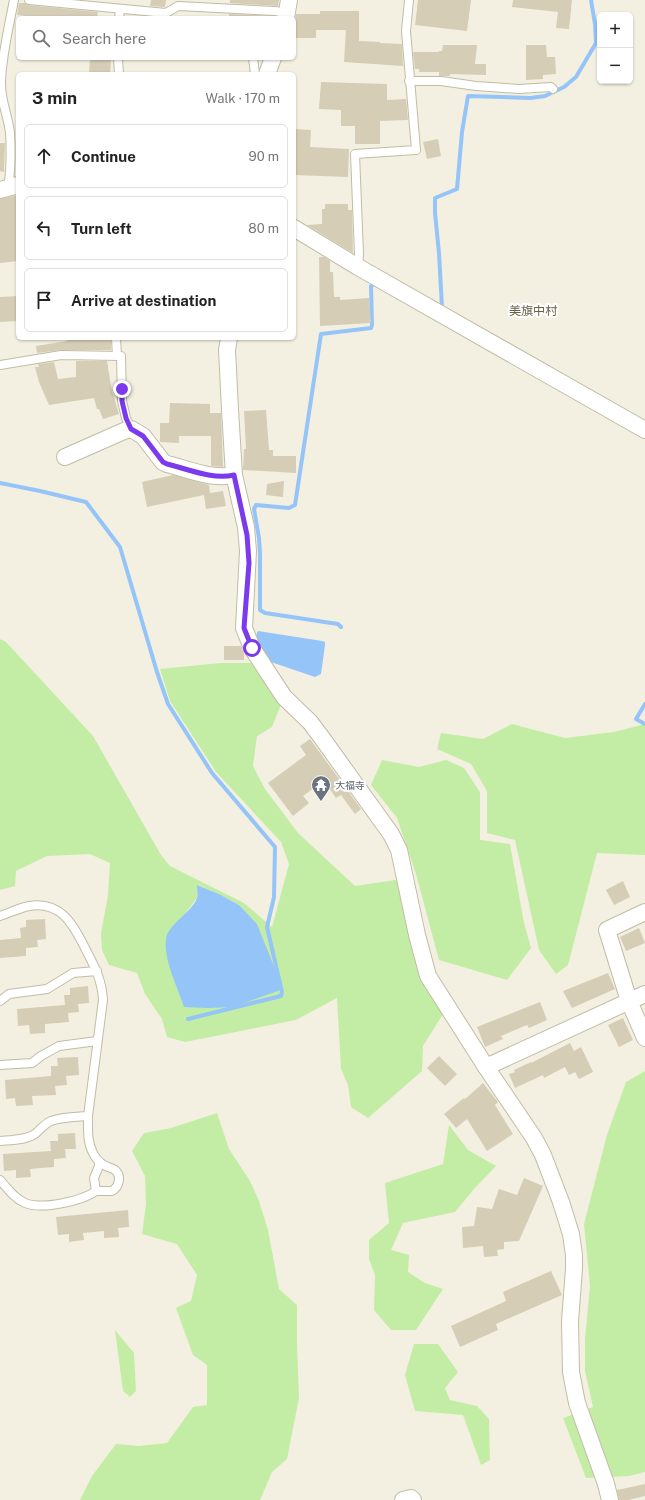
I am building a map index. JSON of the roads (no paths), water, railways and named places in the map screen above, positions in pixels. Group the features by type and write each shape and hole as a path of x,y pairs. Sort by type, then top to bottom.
{"street":[{"path":"268,72 272,60"},
{"path":"296,229 358,267 645,430"},
{"path":"229,340 227,350 234,475 247,535 249,563 244,628 248,640 284,697 310,722 391,834 399,850 417,935 428,976 486,1067 534,1138 543,1155 561,1202 571,1234 574,1269 570,1321 571,1372 577,1403 604,1477 610,1500"},
{"path":"65,457 131,429 143,436 163,462 167,464 213,475 228,477 234,475"},
{"path":"645,912 607,930 629,1001 645,1038"},
{"path":"486,1067 645,994"},
{"path":"403,1500 411,1498 413,1500"}],"lane":[{"path":"9,188 10,132 3,103 1,81 6,40 14,0"},
{"path":"29,0 166,13 179,3 251,14 287,10"},
{"path":"358,267 359,254 355,154 416,150 409,82 406,31 408,0"},
{"path":"119,16 120,9"},
{"path":"118,60 119,72"},
{"path":"253,60 255,72"},
{"path":"409,82 441,81 512,89 551,87 553,89"},
{"path":"116,340 116,356"},
{"path":"0,365 61,355 121,356 122,401 126,418 131,429"},
{"path":"0,916 29,906 41,906 61,912 75,928 97,971 102,988 103,1000 88,1116 89,1144 102,1165 114,1169 119,1176 119,1181 116,1188 112,1191 96,1191 88,1196 67,1202 32,1205 26,1204 13,1195 0,1180"},
{"path":"0,1001 9,994 26,993 47,989 73,973 97,971"},
{"path":"0,1064 32,1063 59,1046 97,1041"},
{"path":"0,1141 27,1137 36,1134 41,1127 51,1121 88,1116"},
{"path":"96,1191 94,1178 99,1166 99,1161"}],"water":[{"path":"258,631 325,642 321,674 315,677 271,662 258,643"},
{"path":"197,885 219,894 239,905 257,924 283,989 233,1007 184,1007 169,964 166,939 171,928 190,908 197,898"}],"waterway":[{"path":"442,307 435,198 457,189 462,132 468,96 530,98 545,96 564,87 576,77 596,43 595,24 591,0"},
{"path":"341,627 338,624 265,613 260,610 260,553 254,509 256,505 289,508 295,505 321,334 371,328 371,286 375,284 378,286"},
{"path":"0,483 86,502 120,547 168,704 212,773 275,847 274,897 267,927 282,992 281,996 188,1019"},
{"path":"645,704 636,719 645,724"}],"place":[{"name":"大福寺","path":"321,802"}],"district":[{"name":"美旗中村","path":"533,311"}]}
